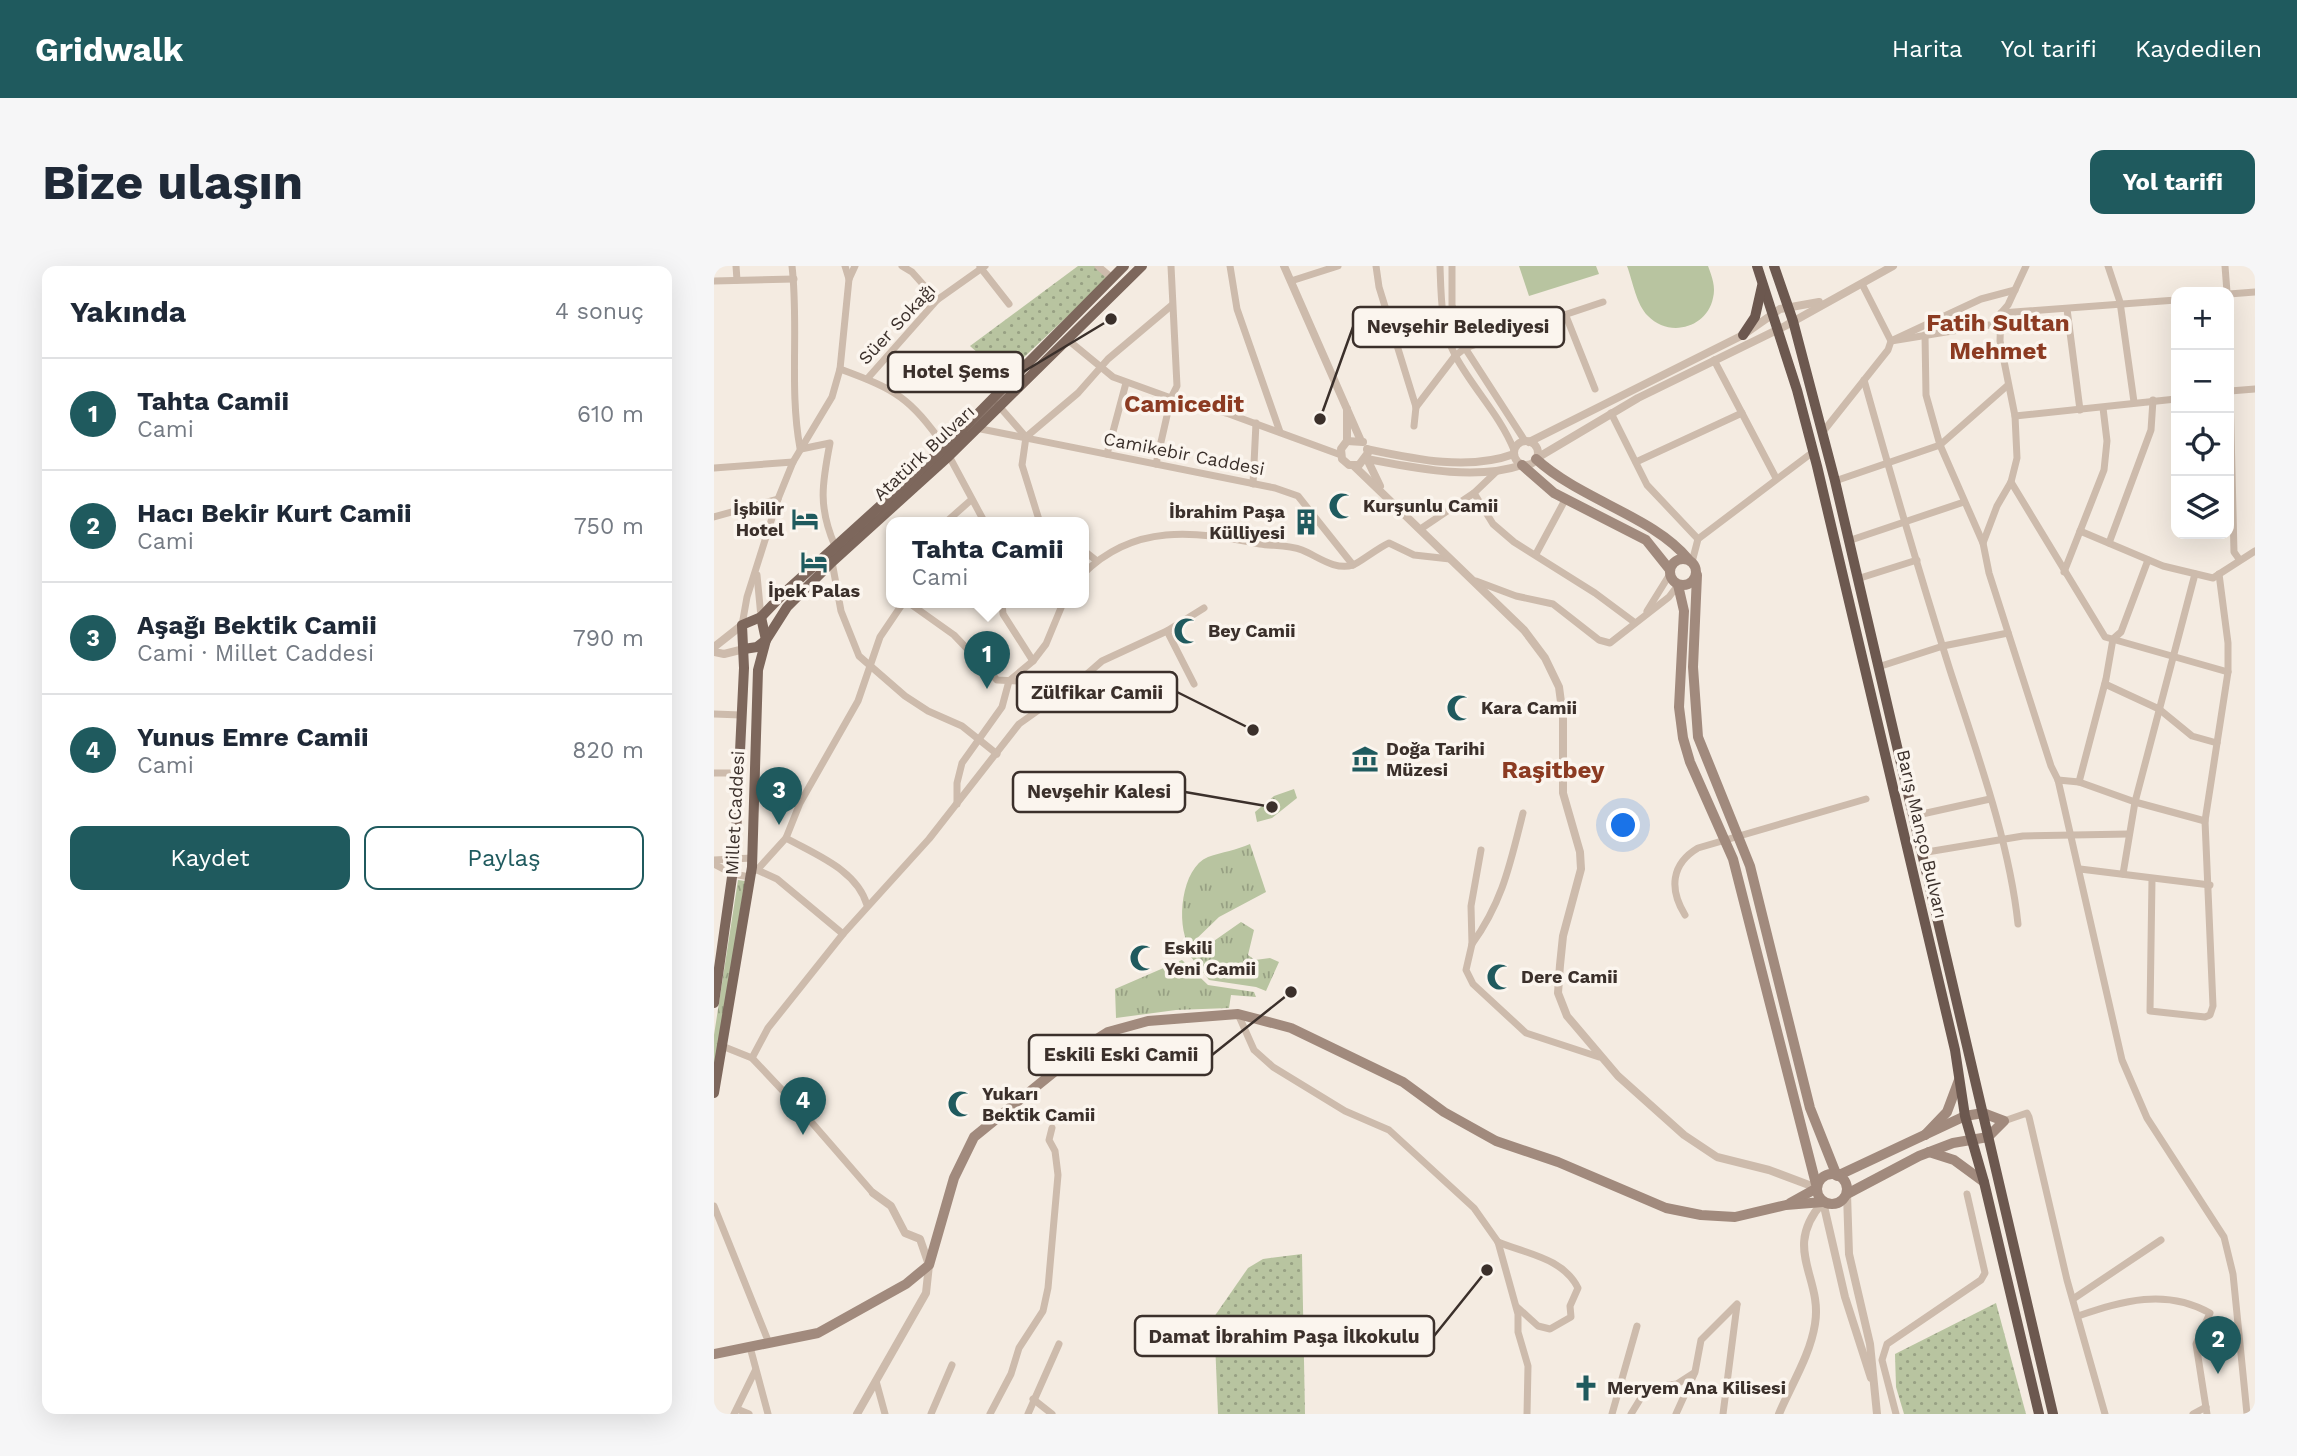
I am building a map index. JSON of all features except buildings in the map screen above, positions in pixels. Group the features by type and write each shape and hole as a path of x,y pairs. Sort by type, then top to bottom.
{"highway":[{"name":"Barış Manço Bulvarı","path":"1757,266 1813,452 1898,804 1965,1116 1984,1182 2039,1414"},
{"name":"Barış Manço Bulvarı","path":"1774,266 1793,321 1835,481 2053,1414"},
{"path":"1743,335 1755,317 1763,283"}],"main road":[{"name":"Atatürk Bulvarı","path":"766,640 787,607 947,451 1124,266"},
{"name":"Atatürk Bulvarı","path":"761,617 835,547 976,428 1142,266"},
{"path":"1059,331 1068,340"},
{"path":"1536,458 1569,486 1664,536 1690,561 1696,575 1693,667 1698,737 1740,837 1757,891 1810,1108 1838,1176 1846,1185 1847,1194"},
{"path":"1522,465 1535,479 1565,500 1646,540 1678,585 1684,611 1679,707 1683,738 1695,773 1727,842 1817,1188 1823,1202"},
{"path":"1670,572 1677,561 1690,561"},
{"path":"1678,585 1692,583 1696,575"},
{"path":"742,625 761,617"},
{"name":"Millet Caddesi","path":"714,1093 753,868 758,670 766,640 761,617"},
{"name":"Millet Caddesi","path":"714,1003 735,856 744,649 742,625"},
{"path":"744,649 757,647 766,640"},
{"path":"714,1354 818,1333 897,1290 929,1265 954,1178 965,1150 990,1121 1086,1046 1108,1032 1147,1021 1238,1014 1292,1028 1404,1082 1444,1112 1496,1140 1558,1162 1666,1208 1701,1215 1735,1217 1786,1205 1823,1202 1837,1204 1847,1194 1889,1169 1928,1152 1988,1137 2004,1121 1983,1113 1965,1116 1838,1176 1824,1177 1817,1188 1786,1205"},
{"path":"1923,1138 1947,1112 1959,1080"},
{"path":"1928,1152 1954,1160 1984,1182"}],"street":[{"path":"736,266 737,280"},
{"path":"792,266 797,334 796,424 801,449"},
{"path":"845,266 849,279"},
{"path":"744,649 724,654 714,650 742,625 747,597 778,499 793,462 832,397 840,369 849,279 855,266"},
{"path":"902,266 912,272 937,300"},
{"path":"1098,266 1112,278"},
{"path":"1157,464 1171,398 1177,386 1171,266"},
{"path":"1230,266 1237,309 1280,432"},
{"path":"1284,266 1361,441 1367,449 1367,458 1381,489"},
{"path":"1291,281 1338,266"},
{"path":"1376,266 1379,287 1416,407 1414,426"},
{"path":"1440,266 1442,308 1455,356 1505,427 1522,465"},
{"path":"1452,266 1452,305 1465,348 1527,442 1536,448 1536,458"},
{"path":"1354,466 1367,458 1478,473 1496,472 1522,465 1611,413 1793,321 1828,299 1862,284 1875,271 1893,266"},
{"path":"1983,543 1997,506 2011,482 2017,458 2015,416 2000,328 2001,313 2026,266"},
{"path":"2108,266 2120,302 2134,402"},
{"path":"2225,266 2227,287"},
{"path":"982,267 1009,304"},
{"name":"Süer Sokağı","path":"867,379 937,300 982,267"},
{"path":"714,281 793,279"},
{"path":"1821,433 1888,350 1891,341 1862,284"},
{"path":"1891,341 1981,299 2015,290"},
{"path":"2234,293 2255,292"},
{"path":"1367,449 1469,464 1489,463 1743,335 1772,315 1788,308 1828,299"},
{"path":"2001,313 2171,300"},
{"path":"1416,407 1455,356 1465,348 1603,302"},
{"path":"1026,437 1078,393 1099,367 1172,305"},
{"path":"2067,309 2080,410"},
{"path":"1566,316 1595,389"},
{"path":"1891,341 1989,325 2000,328"},
{"path":"1925,335 1926,395 1940,445 1983,543 1989,573 2051,766 2058,780 2122,1060 2147,1118 2224,1237 2233,1275 2247,1414"},
{"path":"1068,340 1099,367 1126,383 1280,432 1341,455"},
{"path":"1714,360 1776,478"},
{"path":"840,369 900,394 923,416 947,451 981,517"},
{"path":"1864,380 1904,522 1990,799 2014,888 2018,924"},
{"path":"1107,454 1126,383"},
{"path":"1835,481 1940,445 2008,385"},
{"path":"2234,391 2255,389"},
{"path":"2015,416 2171,399"},
{"path":"2109,543 2151,430 2153,400"},
{"path":"998,405 1026,437 1022,465 1038,517"},
{"path":"2064,572 2104,470 2107,441 2103,408"},
{"path":"1347,409 1347,441 1341,449 1345,463 1354,466 1381,489 1406,517 1422,528 1450,559 1476,581 1524,630 1545,658 1559,687 1563,717 1563,793 1580,852 1581,869 1563,936 1558,993 1567,1016 1599,1057 1684,1135 1717,1157 1769,1170 1817,1188"},
{"path":"1611,413 1647,485 1698,539"},
{"path":"1636,462 1742,413"},
{"path":"2230,413 2234,552 2239,559"},
{"path":"1254,484 1256,424"},
{"name":"Camikebir Caddesi","path":"976,428 1254,484 1298,496 1353,565"},
{"path":"1347,441 1361,441"},
{"path":"801,449 830,443 822,490 823,518 835,547"},
{"path":"1690,561 1698,539 1813,452"},
{"path":"714,468 793,462"},
{"path":"1422,528 1474,493 1496,472"},
{"path":"2011,482 2105,637 2228,672"},
{"path":"1474,493 1493,524 1634,622"},
{"path":"714,517 778,499"},
{"path":"952,517 971,500"},
{"path":"1536,554 1565,500"},
{"path":"1848,541 1964,502"},
{"path":"2080,531 2148,560 2213,578 2255,551"},
{"path":"1089,569 1125,542 1200,533 1300,549 1335,565 1353,565 1371,551 1389,543 1414,555 1450,559"},
{"path":"1089,555 1097,561"},
{"path":"1857,579 1917,560"},
{"path":"2079,782 2105,684 2113,639 2121,632 2148,560"},
{"path":"832,562 841,611 859,656 905,695 962,726 997,754"},
{"path":"757,571 761,617"},
{"path":"1644,615 1670,572"},
{"path":"2123,874 2135,802 2194,574"},
{"path":"2152,878 2150,1011 2205,1017 2212,1011 2210,885 2205,821 2228,672 2228,643 2219,574"},
{"path":"1476,581 1516,596 1553,604 1599,640 1610,643 1669,597 1678,585"},
{"path":"714,862 733,874 753,868 786,838 800,803 858,701 868,665 880,637 900,608"},
{"path":"916,608 954,635 998,680 1020,681 1041,706"},
{"path":"1002,608 1003,614 1033,661"},
{"path":"957,804 957,783 962,763 1002,707 1009,681 1033,661 1046,644 1061,608"},
{"path":"752,1058 768,1028 843,934 957,804 1019,724 1078,682 1102,661 1167,631 1204,608"},
{"path":"1167,631 1194,684"},
{"path":"1878,667 1942,646 2008,633"},
{"path":"2105,684 2159,709 2192,736 2217,743"},
{"path":"714,714 741,715"},
{"path":"714,773 739,773"},
{"path":"2058,780 2079,782 2135,802 2205,821"},
{"path":"1685,915 1675,881 1679,863 1698,848 1727,842 1866,799"},
{"path":"1913,816 1990,799"},
{"path":"1472,944 1493,915 1507,876 1523,813"},
{"path":"1922,853 2023,836 2129,834"},
{"path":"786,838 844,871 863,892 867,905"},
{"path":"1481,850 1471,906 1472,944 1466,970 1473,984 1526,1033 1599,1057"},
{"path":"714,862 735,856 777,879 843,934"},
{"path":"2080,869 2210,885"},
{"path":"1238,1014 1254,1050 1273,1067 1345,1111 1389,1130 1474,1208 1498,1242 1533,1257 1556,1262 1571,1274 1578,1287 1570,1307 1571,1317 1550,1329 1538,1326 1521,1312 1514,1300"},
{"path":"722,1046 752,1058 873,1193 891,1206 905,1233 920,1239 929,1265 926,1293 858,1414"},
{"path":"2004,1121 2026,1113 2029,1117 2073,1299 2105,1414"},
{"path":"990,1414 1011,1374 1019,1348 1043,1311 1058,1175 1055,1151 1049,1140 1052,1128"},
{"path":"1847,1194 1849,1254 1870,1344 1871,1378"},
{"path":"1896,1414 1882,1360 1887,1344 1981,1280 1985,1273 1967,1194"},
{"path":"1823,1202 1846,1297 1871,1378 1877,1414"},
{"path":"1779,1414 1813,1337 1816,1320 1805,1259 1806,1231 1808,1219 1823,1202"},
{"path":"714,1206 769,1343"},
{"path":"2073,1299 2161,1240"},
{"path":"1498,1242 1518,1314 1518,1332 1528,1366 1527,1414"},
{"path":"2078,1317 2122,1302 2155,1297 2181,1300 2210,1313 2196,1344 2207,1410 2193,1414"},
{"path":"1676,1414 1695,1372 1701,1340 1737,1304 1723,1414"},
{"path":"1612,1414 1637,1326"},
{"path":"1028,1414 1059,1344"},
{"path":"750,1347 768,1414"},
{"path":"931,1414 952,1365"},
{"path":"749,1414 736,1411 755,1370"},
{"path":"1631,1414 1647,1388 1677,1384 1695,1372"},
{"path":"1871,1378 1885,1374"},
{"path":"876,1381 885,1414"},
{"path":"1033,1399 1052,1414"}],"green space":[{"path":"1078,266 1097,266 1109,277 1004,376 970,346"},
{"path":"1519,266 1596,266 1599,274 1529,296"},
{"path":"1627,266 1708,266 1714,290 1709,308 1703,317 1686,327 1666,327 1657,323 1640,305"},
{"path":"1294,789 1297,798 1272,818 1257,822 1255,812 1274,796"},
{"path":"1250,844 1266,892 1219,917 1189,946 1182,911 1192,872 1208,857"},
{"path":"738,880 745,881 714,1074 714,1035"},
{"path":"1241,922 1254,930 1248,955 1255,960 1270,958 1279,962 1266,991 1209,980 1191,957"},
{"path":"1182,960 1208,985 1254,992 1256,997 1231,995 1229,1008 1176,1010 1116,1018 1115,989"},
{"path":"1302,1254 1305,1414 1218,1414 1214,1317 1248,1268 1263,1259"},
{"path":"1996,1303 2026,1414 1904,1414 1896,1387 1895,1354"}],"place":[{"name":"Hotel Şems","path":"1111,319"},
{"name":"Nevşehir Belediyesi","path":"1320,419"},
{"name":"Kurşunlu Camii","path":"1342,506"},
{"name":"İşbilir Hotel","path":"805,519"},
{"name":"İbrahim Paşa Külliyesi","path":"1306,522"},
{"name":"İpek Palas","path":"814,562"},
{"name":"Bey Camii","path":"1187,631"},
{"name":"Tahta Camii","path":"987,689"},
{"name":"Kara Camii","path":"1460,708"},
{"name":"Zülfikar Camii","path":"1253,730"},
{"name":"Doğa Tarihi Müzesi","path":"1365,759"},
{"name":"Nevşehir Kalesi","path":"1272,807"},
{"name":"Aşağı Bektik Camii","path":"779,825"},
{"name":"Eskili Yeni Camii","path":"1143,958"},
{"name":"Dere Camii","path":"1500,977"},
{"name":"Eskili Eski Camii","path":"1291,992"},
{"name":"Yukarı Bektik Camii","path":"961,1104"},
{"name":"Yunus Emre Camii","path":"803,1135"},
{"name":"Damat İbrahim Paşa İlkokulu","path":"1487,1270"},
{"name":"Hacı Bekir Kurt Camii","path":"2218,1374"},
{"name":"Meryem Ana Kilisesi","path":"1586,1388"}],"district":[{"name":"Fatih Sultan Mehmet","path":"1998,337"},
{"name":"Camicedit","path":"1184,404"},
{"name":"Raşitbey","path":"1553,770"}]}
